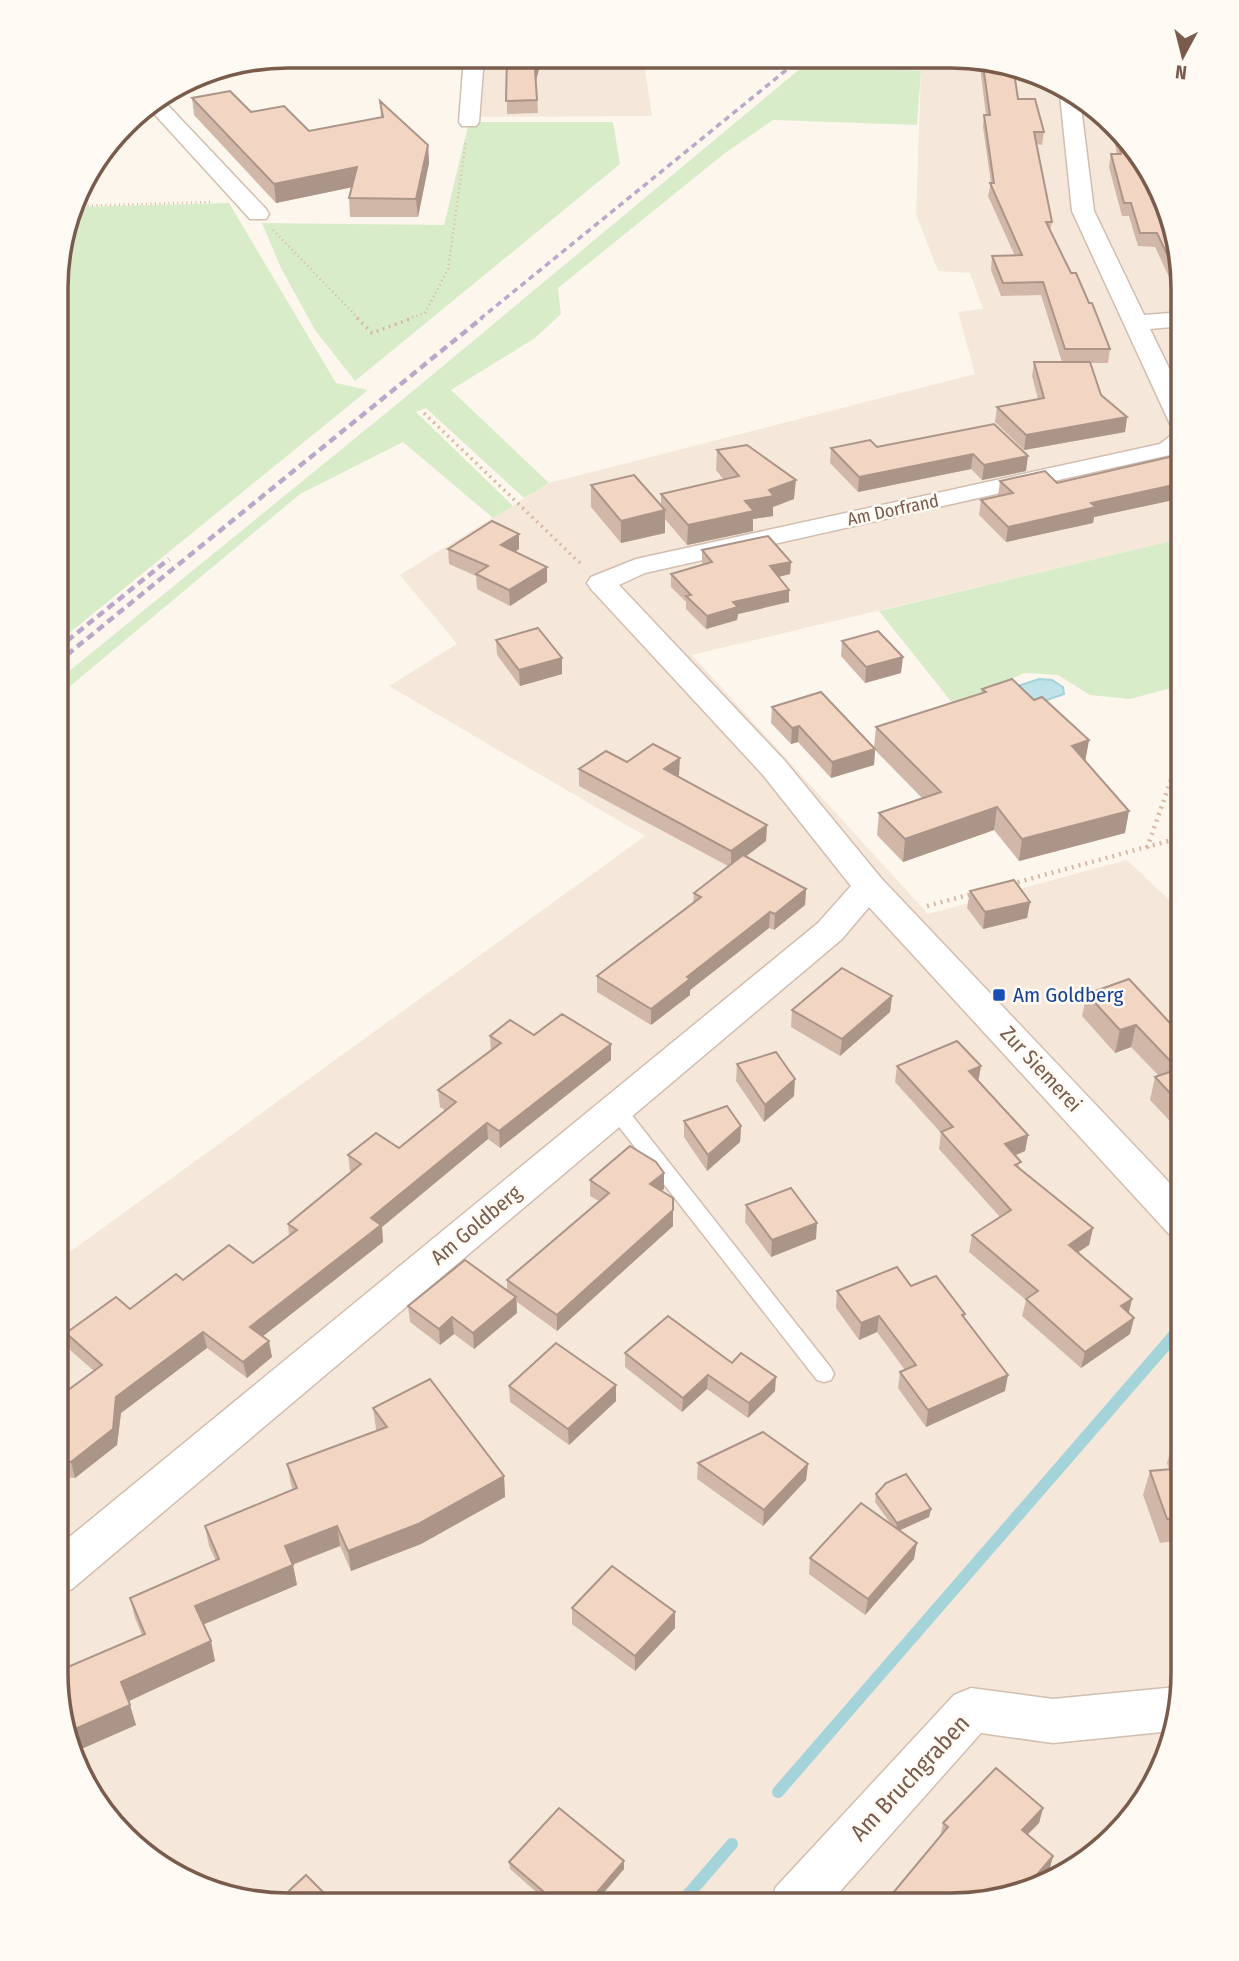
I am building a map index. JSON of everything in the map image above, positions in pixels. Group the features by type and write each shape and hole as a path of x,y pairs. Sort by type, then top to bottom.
{"street":[{"path":"469,122 473,68"},
{"path":"1070,105 1083,211 1134,323 1171,381"},
{"path":"161,110 252,208"},
{"path":"1134,323 1171,320"},
{"name":"Am Dorfrand","path":"601,583 636,567 1171,448"},
{"path":"601,583 774,768 869,886"},
{"name":"Zur Siemerei","path":"869,886 1170,1209"},
{"name":"Am Goldberg","path":"68,1564 830,931 869,886"},
{"name":"Am Bruchgraben","path":"805,1893 971,1710 1054,1721 1168,1710"}],"lane":[{"path":"616,1109 824,1374"}],"path":[{"path":"84,206 252,208 372,334 425,313 449,269 469,122"},
{"path":"424,413 601,583"},
{"path":"1147,848 1171,781"},
{"path":"1003,886 1171,841"},
{"path":"897,913 976,893"}],"shaded area":[{"path":"480,68 645,68 652,116 475,117"},
{"path":"868,68 979,70 1035,85 1084,114 1106,133 1141,178 1154,204 1163,232 1170,274 1171,541 692,655 928,914 1127,860 1171,901 1170,1687 1167,1715 1154,1757 1125,1806 1106,1828 1084,1847 1035,1876 979,1891 289,1893 260,1891 204,1876 155,1847 133,1828 114,1806 85,1757 72,1715 68,1672 68,1253 645,836 389,686 457,644 400,575 549,483 975,374 958,312 983,309 970,273 938,271 916,214 921,71"}],"green space":[{"path":"801,68 921,71 917,125 773,120 725,153 558,288 561,314 535,338 451,390 549,483 524,498 426,408 416,412 513,506 493,518 403,442 300,494 68,688 68,672 402,400"},
{"path":"469,122 613,122 620,164 355,381 315,330 281,268 262,223 444,225"},
{"path":"229,203 336,383 368,390 68,634 68,289 70,260 84,207"},
{"path":"1171,541 1171,688 1130,699 1090,695 1058,675 1024,673 954,705 879,611"}],"water":[{"path":"1039,679 1052,680 1063,687 1064,694 1032,705 1012,688"}],"building":[{"path":"507,68 536,68 537,100 506,101"},
{"path":"984,71 1015,79 1018,99 1035,99 1044,132 1034,132 1052,222 1046,222 1071,273 1076,273 1089,303 1092,303 1110,349 1065,349 1043,282 1003,283 992,256 1022,255 990,183 994,183 984,115 990,115"},
{"path":"230,91 251,112 284,106 309,131 383,117 380,101 428,145 416,199 349,198 357,167 274,184 192,98"},
{"path":"1120,149 1141,178 1154,204 1168,257 1157,233 1140,233 1131,203 1124,203 1111,154 1121,154"},
{"path":"1034,362 1090,362 1101,395 1127,417 1026,435 997,407 1044,398"},
{"path":"994,424 1028,456 984,465 973,454 859,477 831,448 870,440 877,447"},
{"path":"747,445 796,480 769,490 774,496 745,501 754,511 688,525 661,494 739,476 717,450"},
{"path":"1171,457 1171,486 1091,503 1096,507 1008,527 981,500 1013,493 1000,481 1045,471 1057,483"},
{"path":"634,475 665,510 621,521 591,485"},
{"path":"492,521 519,534 501,545 547,567 509,590 476,574 488,566 448,549"},
{"path":"768,536 791,562 770,566 789,590 733,602 738,607 707,616 686,596 691,595 671,574 712,562 702,550"},
{"path":"538,628 562,658 519,670 496,640"},
{"path":"878,631 903,657 866,667 842,641"},
{"path":"1012,679 1034,700 1042,697 1089,740 1072,746 1129,811 1022,839 997,807 905,839 879,813 941,792 876,727 986,692 982,689"},
{"path":"821,692 875,749 832,762 799,726 792,728 772,707"},
{"path":"653,744 680,758 664,769 767,825 731,851 579,769 606,751 627,762"},
{"path":"743,855 806,889 775,914 770,912 651,1009 597,976 701,897 694,893"},
{"path":"1014,880 1030,902 985,912 970,891"},
{"path":"842,968 892,996 842,1039 792,1010"},
{"path":"1129,979 1170,1024 1170,1061 1136,1025 1120,1030 1087,994"},
{"path":"562,1014 611,1044 499,1131 487,1123 371,1218 381,1225 250,1327 269,1341 243,1362 203,1332 116,1397 113,1429 68,1462 68,1390 102,1365 68,1335 68,1332 116,1297 130,1309 176,1274 183,1280 229,1245 253,1263 297,1230 288,1224 361,1164 348,1155 376,1133 399,1148 456,1102 438,1090 501,1043 490,1036 510,1020 534,1035"},
{"path":"957,1041 981,1066 969,1071 1028,1135 1005,1144 1021,1162 1015,1165 1093,1228 1069,1245 1132,1299 1121,1306 1134,1318 1085,1352 1026,1299 1038,1291 972,1235 1011,1210 941,1132 953,1127 897,1066"},
{"path":"776,1052 795,1079 765,1105 737,1064"},
{"path":"1170,1072 1170,1094 1155,1077"},
{"path":"727,1106 741,1126 708,1155 684,1121"},
{"path":"630,1146 656,1162 664,1173 650,1184 673,1198 673,1210 557,1315 507,1280 609,1193 590,1180"},
{"path":"791,1188 817,1223 772,1240 746,1205"},
{"path":"465,1260 516,1297 473,1333 452,1317 439,1329 408,1306"},
{"path":"897,1267 911,1286 936,1276 1008,1375 928,1410 900,1372 916,1365 879,1316 861,1323 837,1291"},
{"path":"668,1316 732,1363 741,1353 776,1377 749,1403 708,1375 683,1398 625,1353"},
{"path":"556,1343 616,1385 568,1429 509,1386"},
{"path":"430,1379 504,1476 418,1524 348,1551 337,1526 285,1546 293,1565 195,1606 211,1641 121,1682 130,1705 76,1729 72,1715 68,1667 145,1634 130,1598 219,1559 205,1526 297,1488 287,1464 387,1427 373,1408"},
{"path":"763,1432 808,1464 764,1510 698,1463"},
{"path":"1170,1469 1170,1519 1167,1519 1150,1471"},
{"path":"906,1474 931,1509 897,1523 876,1494 886,1483"},
{"path":"861,1503 917,1543 868,1599 810,1558"},
{"path":"612,1566 675,1612 635,1656 572,1608"},
{"path":"996,1768 1043,1808 1022,1830 1053,1856 1037,1875 993,1889 950,1893 893,1893 948,1827 943,1823"},
{"path":"559,1808 624,1861 596,1893 545,1893 509,1862"},
{"path":"306,1875 324,1893 289,1893 287,1893"}],"waterway":[{"path":"778,1792 1170,1340"},
{"path":"690,1893 732,1844"}],"railway":[{"path":"480,319 789,68"},
{"path":"68,654 482,318"},
{"path":"68,640 169,559"}],"place":[{"name":"Am Goldberg","path":"999,995"}]}
